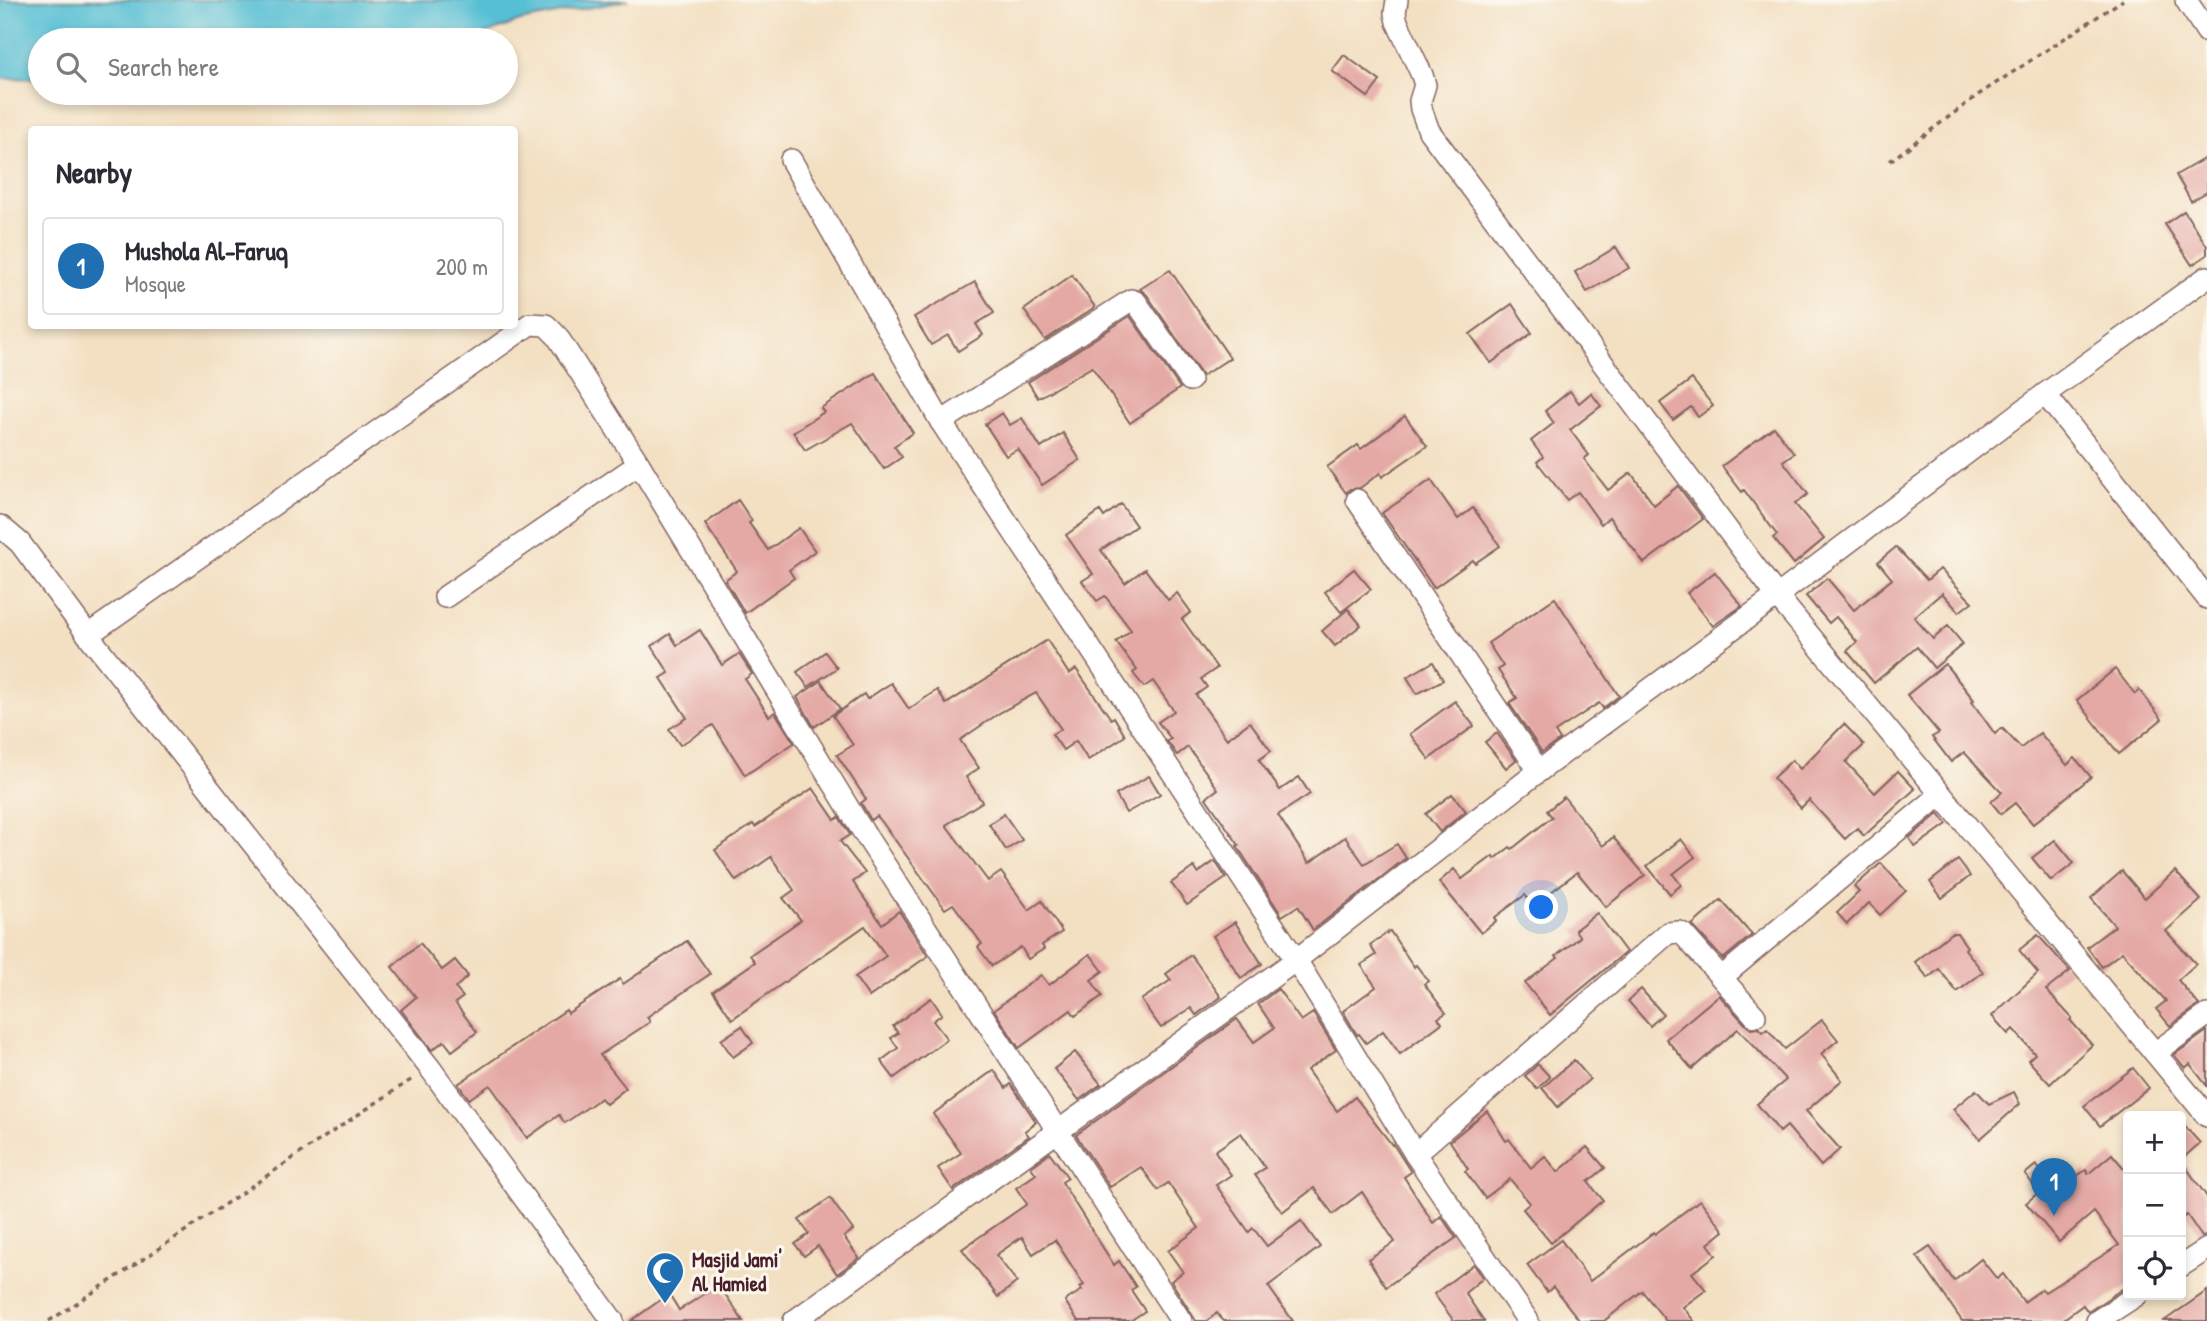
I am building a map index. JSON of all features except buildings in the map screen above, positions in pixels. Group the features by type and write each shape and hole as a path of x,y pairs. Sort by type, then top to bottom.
{"street":[{"path":"1397,0 1397,22 1425,85 1420,101 1429,131 1777,596 2207,1116"},
{"path":"2186,0 2207,32"},
{"path":"791,160 941,422 1296,960 1415,1154 1528,1321"},
{"path":"794,1321 1296,960 1539,771 2045,394 2207,277"},
{"path":"941,422 1130,300 1136,302 1191,380"},
{"path":"89,635 530,324 552,328 639,464 857,822 1181,1321"},
{"path":"2045,394 2207,598"},
{"path":"445,597 639,464"},
{"path":"1357,500 1539,771"},
{"path":"0,526 20,543 89,635 430,1068 613,1321"},
{"path":"1722,977 1940,794"},
{"path":"1415,1154 1668,933 1683,934 1755,1016"},
{"path":"2155,1053 2207,1015"},
{"path":"2186,1263 2207,1249"},
{"path":"2097,1321 2129,1300"}],"path":[{"path":"1890,160 1978,95 2123,0"},
{"path":"49,1321 290,1158 430,1068"}],"water":[{"path":"0,0 629,0 520,21 502,28 28,28 28,78 0,79"}],"place":[{"name":"Mushola Al-Faruq","path":"2054,1216"},
{"name":"Masjid Jami' Al Hamied","path":"665,1305"}]}
